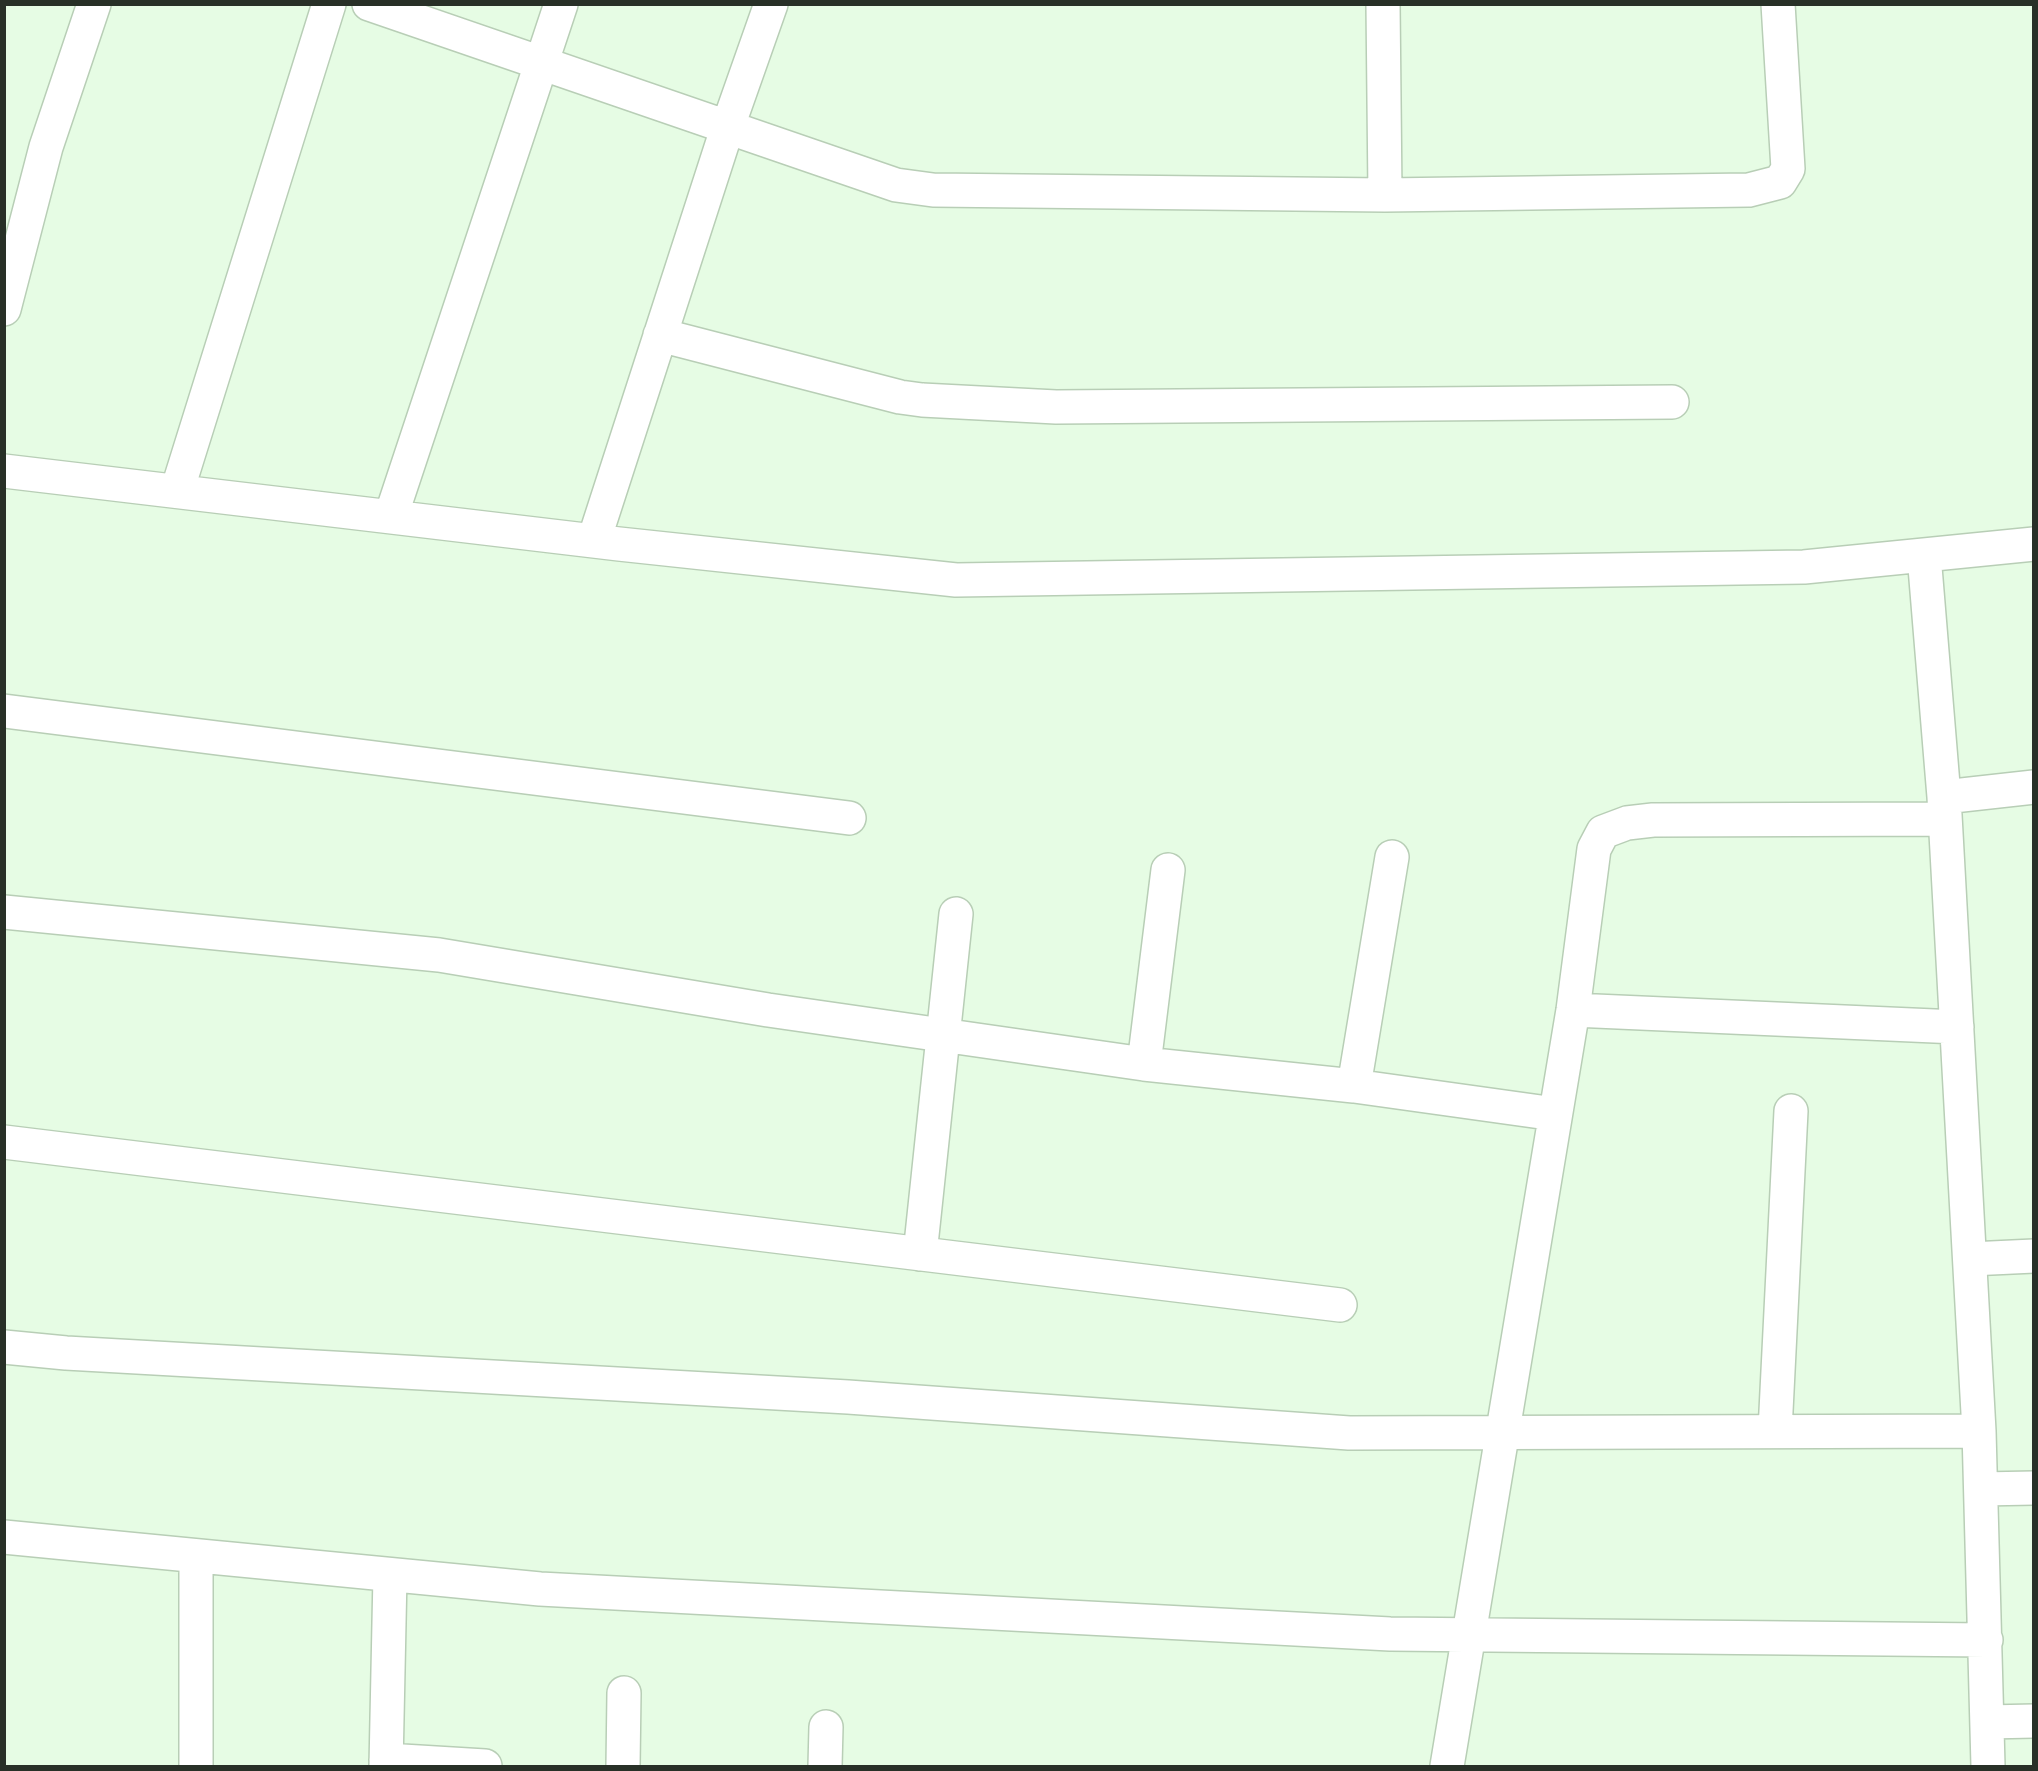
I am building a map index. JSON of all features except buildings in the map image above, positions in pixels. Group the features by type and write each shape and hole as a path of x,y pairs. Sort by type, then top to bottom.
{"street":[{"path":"4,309 46,147 94,4"},
{"path":"177,491 329,4"},
{"path":"369,4 896,185 933,189 1386,195 1749,190 1780,182 1788,169 1778,4"},
{"path":"391,516 561,4"},
{"path":"594,540 728,126 771,4"},
{"path":"1383,4 1386,195"},
{"path":"660,336 900,397 922,400 1056,408 1672,402"},
{"path":"4,471 956,580 1804,567 2034,544"},
{"path":"1924,555 1944,808 1970,1259 1979,1431 1989,1767"},
{"path":"4,711 849,818"},
{"path":"1447,1767 1573,1010 1594,849 1603,832 1627,823 1653,820 1944,808 2034,787"},
{"path":"1354,1086 1392,857"},
{"path":"1144,1064 1168,870"},
{"path":"4,912 439,955 768,1010 1144,1064 1354,1086 1556,1114"},
{"path":"920,1254 956,914"},
{"path":"1573,1010 1957,1027"},
{"path":"1774,1431 1791,1112"},
{"path":"4,1143 1340,1305"},
{"path":"1970,1259 2034,1256"},
{"path":"4,1347 848,1397 1349,1433 1979,1431"},
{"path":"1981,1489 2034,1488"},
{"path":"4,1537 564,1591 1390,1634 1986,1640"},
{"path":"195,1767 196,1556"},
{"path":"390,1575 386,1763 485,1767"},
{"path":"623,1767 624,1693"},
{"path":"1988,1722 2034,1720"},
{"path":"825,1767 826,1727"}]}
